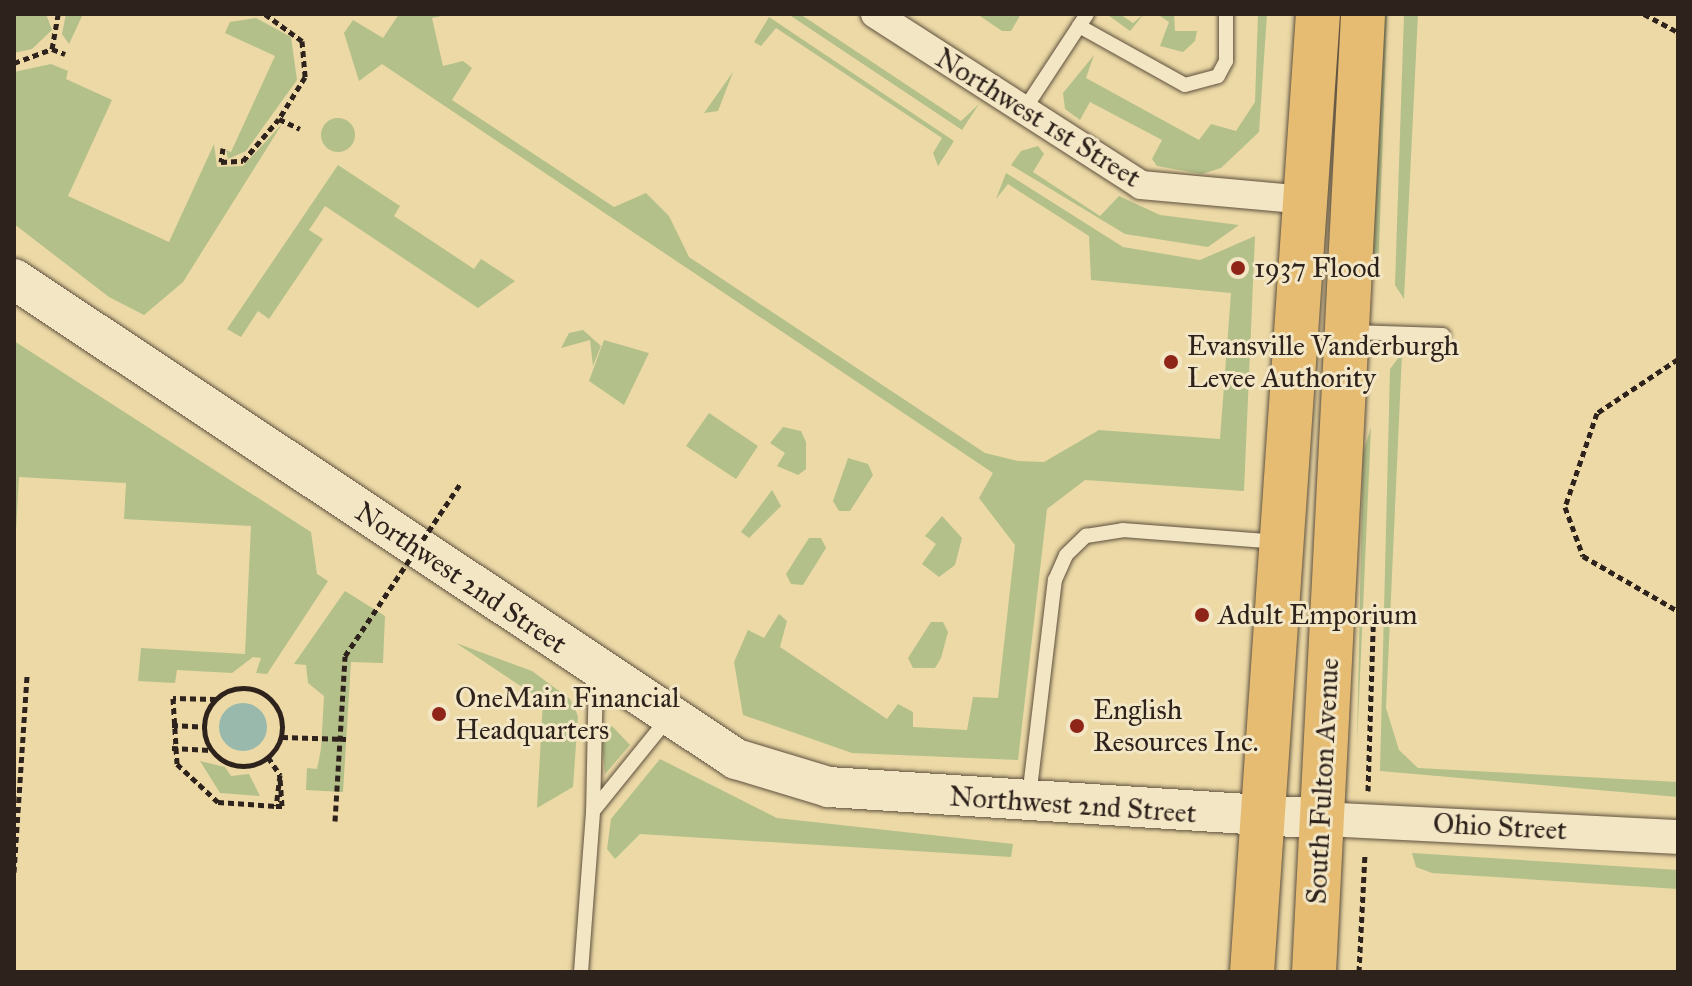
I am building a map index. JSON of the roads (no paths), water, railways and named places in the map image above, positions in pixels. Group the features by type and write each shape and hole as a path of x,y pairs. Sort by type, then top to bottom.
{"highway":[{"name":"South Fulton Avenue","path":"1252,972 1287,543 1318,14"},
{"name":"South Fulton Avenue","path":"1314,972 1363,14"}],"main road":[{"name":"Northwest 2nd Street","path":"14,279 736,759 797,781 1028,803 1322,819"}],"street":[{"name":"Northwest 1st Street","path":"875,14 1022,113 1141,185 1307,200"},
{"name":"Ohio Street","path":"1322,819 1678,837"}],"lane":[{"path":"1022,113 1083,20 1185,85 1218,76 1226,61 1226,14"},
{"path":"1346,332 1443,335"},
{"path":"1028,803 1055,580 1066,555 1086,536 1123,530 1287,543"},
{"path":"581,972 593,811 596,668"},
{"path":"593,811 669,717"}],"place":[{"name":"1937 Flood","path":"1238,268"},
{"name":"Evansville Vanderburgh Levee Authority","path":"1171,362"},
{"name":"Adult Emporium","path":"1202,615"},
{"name":"OneMain Financial Headquarters","path":"439,714"},
{"name":"English Resources Inc.","path":"1077,726"}]}
